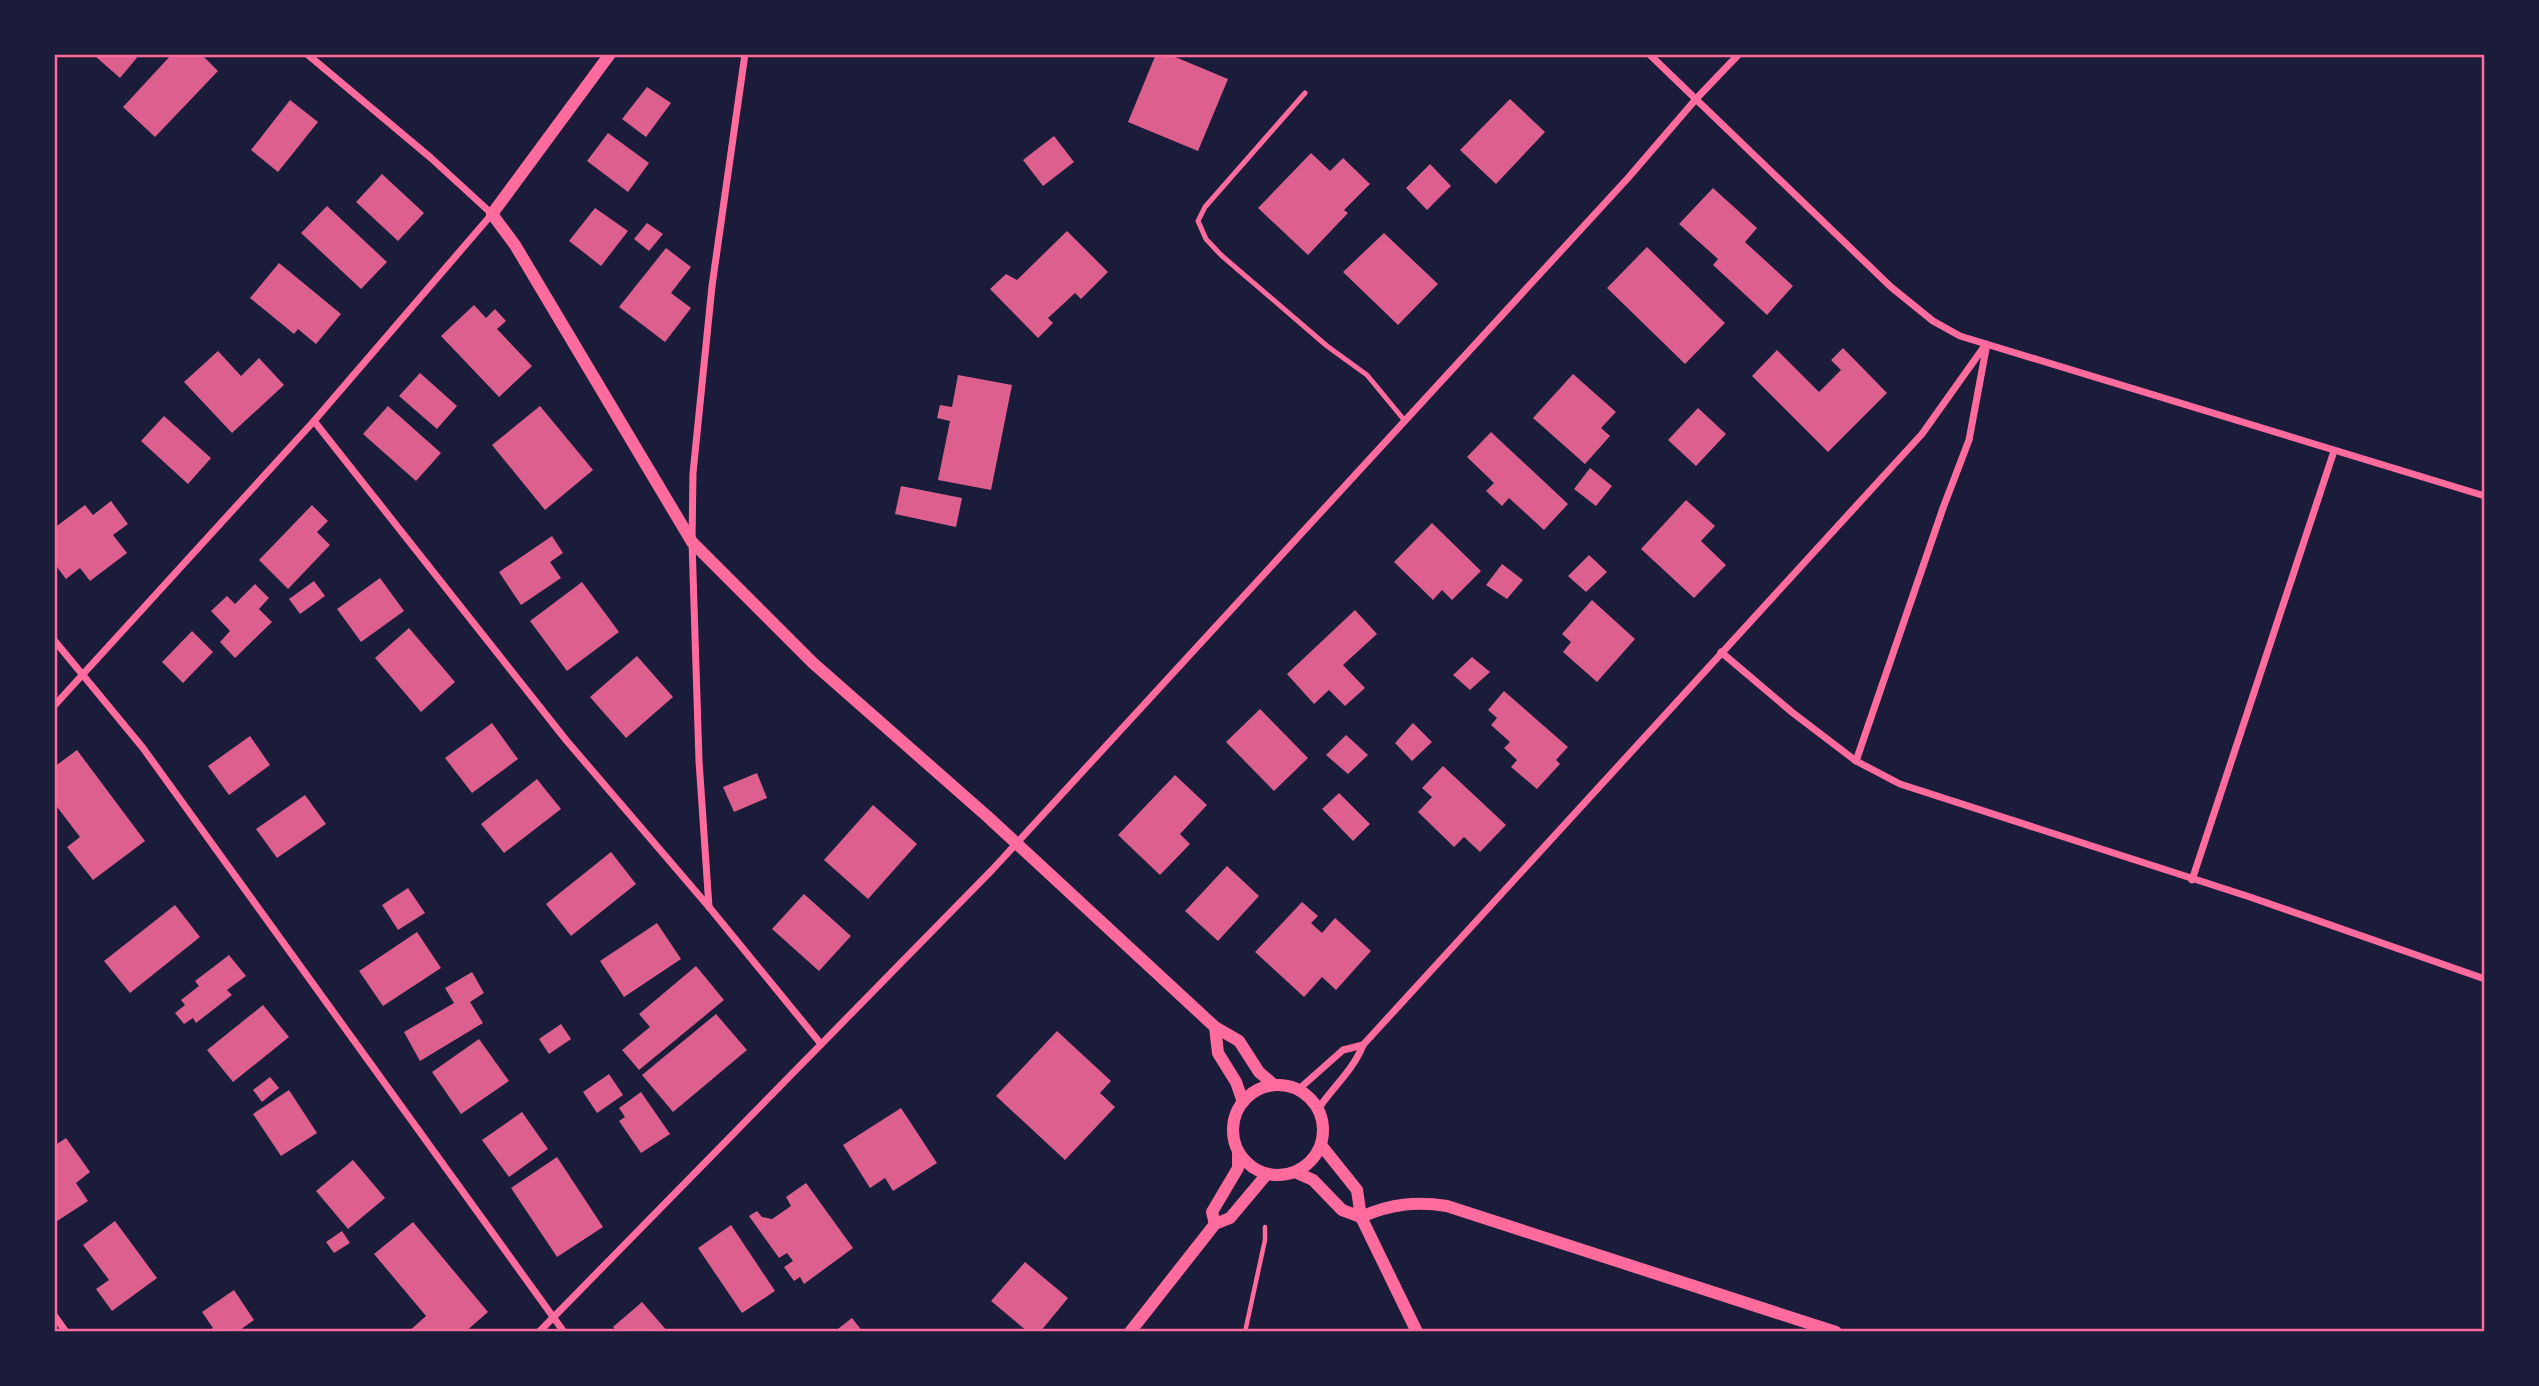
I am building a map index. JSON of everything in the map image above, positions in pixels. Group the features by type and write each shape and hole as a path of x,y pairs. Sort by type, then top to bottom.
{"street":[{"path":"307,54 431,158 492,214 515,245 692,542 813,663 1017,844 1215,1027 1239,1041 1259,1072 1275,1084 1299,1089 1318,1109 1323,1132 1321,1144 1315,1156 1295,1172 1267,1174 1245,1161 1238,1151"},
{"path":"54,706 314,421 492,214 610,54"},
{"path":"709,908 699,761 692,542 693,472 712,286 745,54"},
{"path":"1649,54 1891,287 1933,321 1961,336 2485,496"},
{"path":"539,1332 1017,844 1739,54"},
{"path":"1318,1109 1332,1088 1357,1061 1363,1045 1922,433 1986,344"},
{"path":"1856,761 1969,440 1986,344"},
{"path":"314,421 566,740 821,1044"},
{"path":"2192,880 2334,451"},
{"path":"54,640 143,748 564,1332"},
{"path":"1721,652 1793,713 1856,761 1900,784 2250,897 2485,979"},
{"path":"1215,1027 1218,1053 1236,1082 1242,1102"},
{"path":"1299,1089 1343,1050 1363,1045"},
{"path":"1215,1224 1212,1212 1238,1168 1233,1126 1242,1102 1251,1093 1275,1084"},
{"path":"1321,1144 1357,1190 1361,1216 1417,1332"},
{"path":"1295,1172 1313,1180 1342,1210 1361,1216 1384,1207 1411,1203 1447,1206 1836,1332"},
{"path":"1130,1332 1215,1224 1230,1218 1267,1174"},
{"path":"54,1315 66,1332"}],"lane":[{"path":"1305,93 1205,207 1198,221 1206,239 1221,255 1328,346 1367,375 1405,421"}],"path":[{"path":"1245,1332 1265,1240 1265,1227"}],"building":[{"path":"140,54 120,78 95,56"},
{"path":"172,54 201,54 218,71 155,137 123,107"},
{"path":"1156,54 1168,54 1228,79 1198,151 1128,122"},
{"path":"647,87 671,103 646,137 622,119"},
{"path":"1510,99 1545,132 1496,184 1460,150"},
{"path":"290,100 318,122 278,172 251,150"},
{"path":"608,133 649,163 628,192 587,161"},
{"path":"1054,136 1074,162 1043,186 1023,160"},
{"path":"1311,153 1330,171 1343,158 1370,184 1344,210 1348,213 1308,255 1258,208"},
{"path":"1430,164 1451,186 1427,210 1406,188"},
{"path":"382,174 424,213 398,241 356,202"},
{"path":"1713,188 1757,228 1745,242 1793,286 1767,315 1713,265 1718,259 1679,224"},
{"path":"327,206 387,262 361,289 301,233"},
{"path":"595,208 628,231 601,266 569,241"},
{"path":"647,223 663,234 649,251 634,239"},
{"path":"1067,231 1108,272 1081,299 1075,293 1048,318 1053,323 1038,338 990,289 1006,274 1017,280"},
{"path":"1384,233 1438,284 1398,325 1343,272"},
{"path":"1647,247 1725,323 1685,364 1607,288"},
{"path":"666,248 691,267 671,293 691,308 665,342 619,307"},
{"path":"279,263 341,314 316,344 298,329 294,334 250,298"},
{"path":"474,305 486,318 495,309 506,321 497,329 532,366 499,397 441,336"},
{"path":"1843,348 1887,393 1828,452 1752,376 1777,350 1819,392 1841,370 1831,360"},
{"path":"218,351 241,376 259,358 284,385 232,433 184,382"},
{"path":"420,373 457,406 437,429 399,396"},
{"path":"1573,374 1616,412 1601,428 1610,436 1585,464 1533,418"},
{"path":"958,375 1012,385 991,490 938,480 950,421 937,418 940,405 952,407"},
{"path":"388,406 441,453 416,481 363,434"},
{"path":"540,406 593,470 545,510 492,445"},
{"path":"1698,408 1726,434 1696,466 1668,440"},
{"path":"164,416 211,458 188,484 141,441"},
{"path":"1491,432 1568,504 1544,530 1509,498 1502,506 1486,491 1494,483 1467,457"},
{"path":"1590,468 1612,486 1596,506 1574,489"},
{"path":"901,486 962,498 956,527 895,514"},
{"path":"1686,500 1715,526 1701,541 1726,565 1694,598 1641,549"},
{"path":"111,501 128,524 113,535 127,553 90,581 80,568 66,579 54,563 54,528 85,505 93,515"},
{"path":"312,505 328,521 317,532 330,545 288,589 259,560"},
{"path":"1432,523 1481,571 1452,600 1442,590 1433,600 1394,562"},
{"path":"552,536 563,553 550,562 561,578 521,605 499,572"},
{"path":"1589,555 1607,572 1586,592 1568,576"},
{"path":"1502,564 1523,580 1507,599 1486,585"},
{"path":"380,578 404,611 361,642 337,609"},
{"path":"314,581 325,596 300,614 289,599"},
{"path":"582,582 619,632 567,671 530,621"},
{"path":"255,584 269,598 259,609 272,622 235,658 220,642 230,631 211,611 227,596 235,604"},
{"path":"1592,600 1635,639 1597,682 1563,652 1571,642 1562,634"},
{"path":"1355,610 1377,634 1343,665 1365,688 1345,706 1329,690 1314,704 1287,674"},
{"path":"409,628 455,682 421,712 375,658"},
{"path":"192,631 213,652 183,683 162,662"},
{"path":"637,656 673,697 626,738 590,697"},
{"path":"1472,657 1490,672 1470,690 1453,675"},
{"path":"1504,691 1568,747 1556,760 1560,764 1537,789 1511,767 1517,760 1504,748 1510,742 1491,725 1497,718 1488,710"},
{"path":"1260,709 1308,758 1274,791 1226,742"},
{"path":"492,723 518,759 472,793 445,758"},
{"path":"1413,723 1432,742 1412,761 1395,743"},
{"path":"1346,735 1368,755 1348,774 1326,755"},
{"path":"250,736 270,765 229,795 208,766"},
{"path":"77,750 145,841 93,880 67,847 80,837 54,803 54,767"},
{"path":"1443,766 1506,825 1480,852 1464,837 1454,847 1418,812 1432,797 1422,788"},
{"path":"757,773 767,798 734,812 723,787"},
{"path":"1175,775 1207,805 1180,834 1190,844 1160,875 1118,835"},
{"path":"537,779 561,809 504,853 481,824"},
{"path":"1339,793 1370,824 1353,841 1322,809"},
{"path":"305,795 326,824 277,858 256,829"},
{"path":"873,805 917,844 868,899 824,860"},
{"path":"611,852 636,884 571,936 546,904"},
{"path":"1227,866 1259,896 1218,941 1185,911"},
{"path":"408,888 425,913 398,930 382,905"},
{"path":"804,894 851,936 819,971 772,929"},
{"path":"1302,902 1318,916 1311,923 1322,933 1335,918 1371,951 1336,990 1322,977 1304,997 1255,952"},
{"path":"175,905 200,937 130,993 104,961"},
{"path":"657,923 681,959 624,997 600,961"},
{"path":"417,932 441,968 383,1006 359,971"},
{"path":"229,955 246,976 227,990 232,995 196,1023 193,1018 184,1024 175,1013 185,1005 181,1000 199,986 195,981"},
{"path":"696,966 724,1000 639,1070 622,1050 650,1027 639,1014"},
{"path":"472,972 484,993 470,1002 483,1023 420,1061 404,1032 454,1003 445,988"},
{"path":"263,1005 289,1037 233,1082 207,1050"},
{"path":"716,1014 747,1050 673,1112 642,1075"},
{"path":"561,1024 571,1039 549,1054 539,1039"},
{"path":"1057,1031 1111,1081 1100,1093 1115,1107 1065,1160 996,1096"},
{"path":"479,1039 509,1081 461,1114 432,1072"},
{"path":"609,1074 623,1095 597,1113 583,1092"},
{"path":"270,1077 279,1088 262,1102 253,1090"},
{"path":"289,1090 317,1133 281,1156 253,1114"},
{"path":"641,1092 670,1134 641,1153 619,1121 625,1117 619,1108"},
{"path":"901,1108 937,1163 893,1191 885,1178 870,1188 843,1145"},
{"path":"522,1112 548,1149 509,1177 482,1140"},
{"path":"66,1138 90,1172 76,1183 88,1201 54,1223 54,1146"},
{"path":"557,1157 603,1227 557,1257 511,1188"},
{"path":"353,1160 385,1198 348,1229 316,1191"},
{"path":"806,1183 853,1248 804,1284 800,1277 794,1281 784,1267 793,1261 787,1253 779,1258 749,1216 757,1211 762,1217 772,1219 791,1206 786,1197"},
{"path":"115,1221 157,1278 112,1311 96,1289 109,1280 83,1245"},
{"path":"413,1222 488,1312 465,1332 408,1332 426,1316 374,1254"},
{"path":"731,1225 775,1291 742,1313 698,1248"},
{"path":"342,1231 350,1243 334,1253 326,1242"},
{"path":"1025,1262 1068,1298 1040,1332 1028,1332 991,1301"},
{"path":"234,1290 254,1320 237,1332 208,1332 213,1328 202,1312"},
{"path":"642,1302 668,1332 617,1332 613,1327"},
{"path":"852,1318 863,1332 834,1332"}]}
